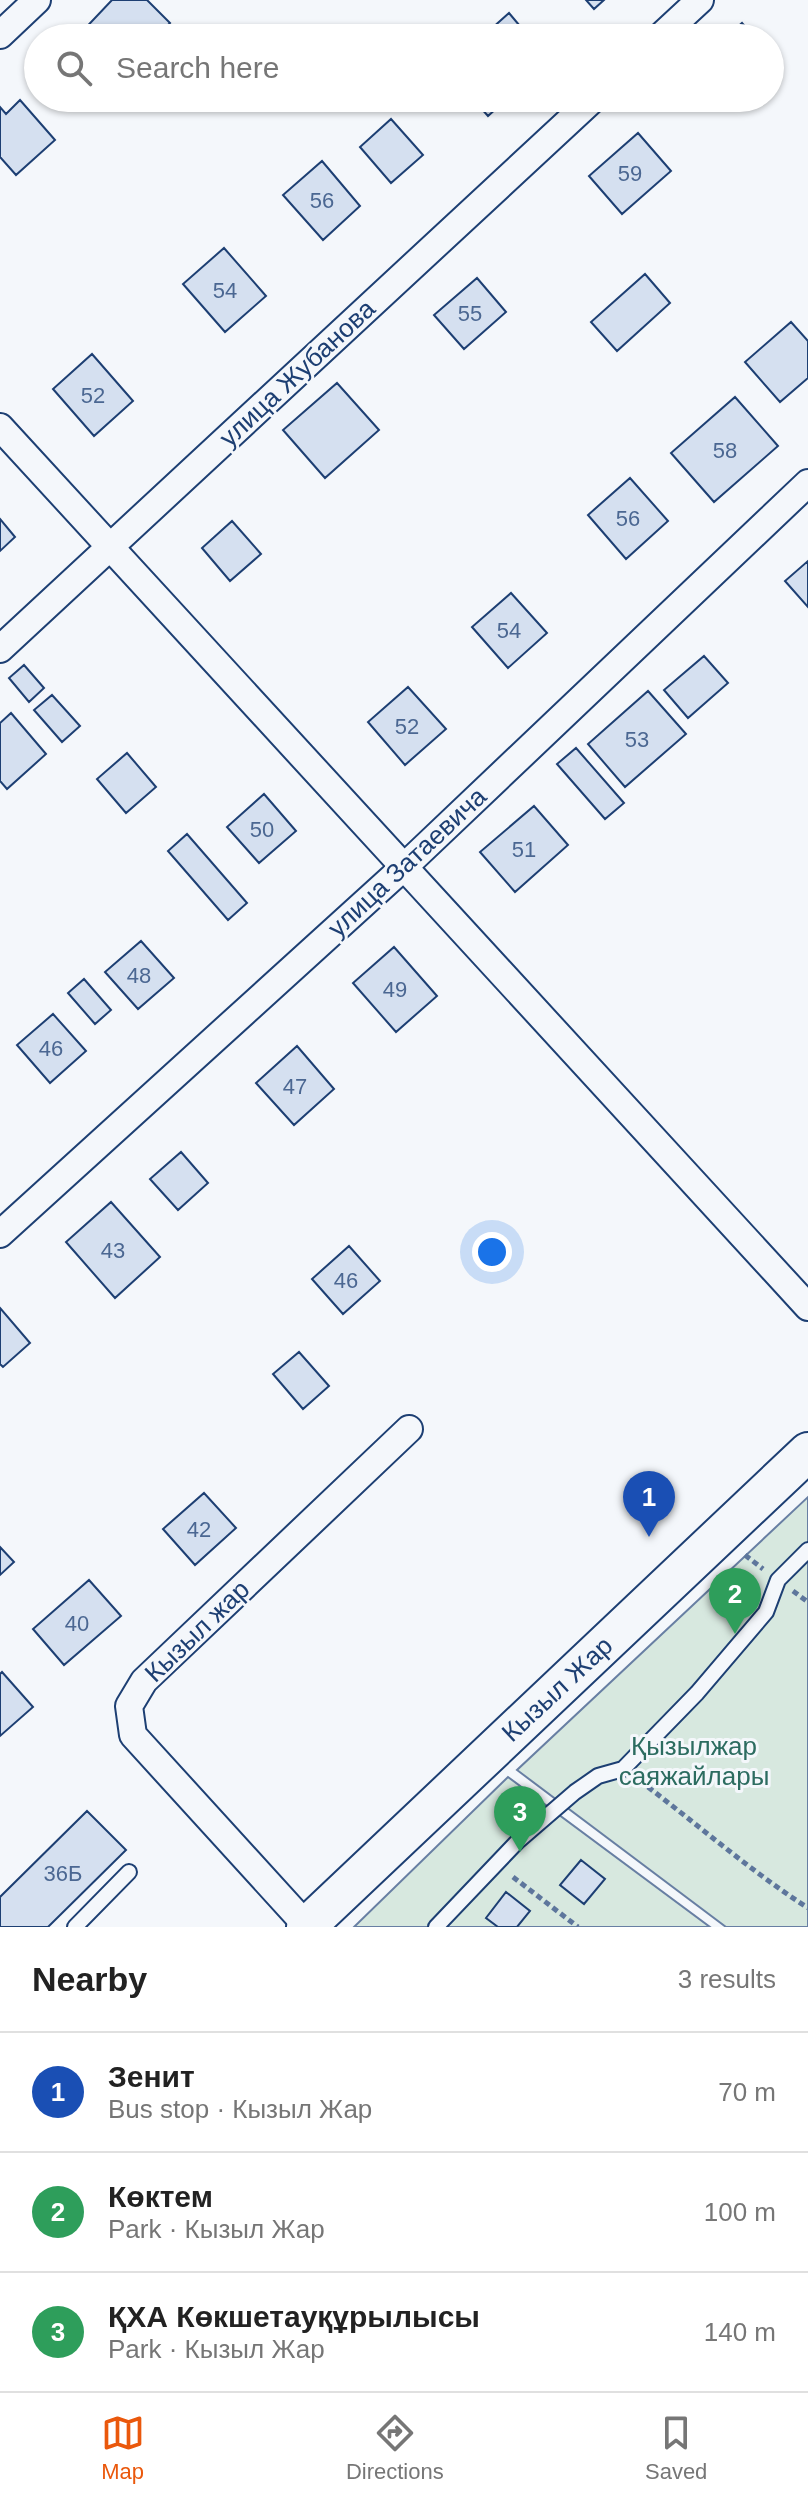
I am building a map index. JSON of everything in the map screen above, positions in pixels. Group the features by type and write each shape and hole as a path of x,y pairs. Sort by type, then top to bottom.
{"main road":[{"name":"Кызыл Жар","path":"306,1926 808,1452"}],"street":[{"path":"0,35 37,0"},
{"path":"674,24 700,0"},
{"name":"улица Жубанова","path":"0,649 579,112"},
{"path":"0,427 808,1307"},
{"name":"улица Затаевича","path":"0,1234 404,867 808,483"},
{"name":"Кызыл жар","path":"306,1926 133,1735 129,1706 144,1681 409,1429"}],"lane":[{"path":"436,1927 497,1863 575,1792 598,1776 623,1769 697,1693 766,1612 778,1580 808,1550"},
{"path":"75,1927 129,1872"}],"path":[{"path":"623,1769 741,1862 808,1908"},
{"path":"497,1863 578,1927"}],"green space":[{"name":"Қызылжар саяжайлары","path":"808,1497 808,1927 726,1927 517,1770"},
{"name":"Қызылжар саяжайлары","path":"508,1777 710,1927 354,1927"}],"building":[{"path":"112,0 147,0 170,23 169,24 89,24"},
{"path":"586,0 604,0 594,9"},
{"path":"509,13 518,24 497,24"},
{"path":"20,100 24,112 30,112 55,140 16,175 0,157 0,107 6,114"},
{"path":"391,119 423,155 391,183 360,147"},
{"path":"638,133 671,171 622,214 589,176"},
{"path":"322,161 360,206 323,240 283,195"},
{"path":"224,248 266,296 225,332 183,284"},
{"path":"645,274 670,303 617,351 591,322"},
{"path":"477,278 506,312 464,349 434,315"},
{"path":"791,322 808,341 808,378 780,402 745,362"},
{"path":"92,354 133,401 94,436 53,389"},
{"path":"337,383 379,430 325,478 283,430"},
{"path":"735,397 778,446 714,502 671,453"},
{"path":"630,478 668,521 626,559 588,515"},
{"path":"0,519 15,537 0,551"},
{"path":"232,521 261,554 230,581 202,548"},
{"path":"808,561 808,607 785,581"},
{"path":"511,593 547,633 508,668 472,627"},
{"path":"704,656 728,683 688,718 664,690"},
{"path":"24,665 44,688 29,702 9,678"},
{"path":"408,687 446,729 405,765 368,722"},
{"path":"648,691 686,734 625,787 588,744"},
{"path":"52,695 80,726 62,742 34,710"},
{"path":"11,713 46,754 7,789 0,781 0,723"},
{"path":"576,748 624,803 605,819 557,764"},
{"path":"127,753 156,787 126,813 97,779"},
{"path":"264,794 296,831 259,863 227,827"},
{"path":"534,806 568,845 515,892 480,852"},
{"path":"187,834 247,903 228,920 168,851"},
{"path":"141,941 174,978 138,1009 105,972"},
{"path":"394,947 437,996 396,1032 353,983"},
{"path":"84,979 111,1010 95,1024 68,993"},
{"path":"53,1014 86,1051 50,1083 17,1045"},
{"path":"297,1046 334,1089 294,1125 256,1083"},
{"path":"181,1152 208,1183 178,1210 150,1179"},
{"path":"111,1202 160,1257 115,1298 66,1242"},
{"path":"349,1246 380,1281 343,1314 312,1279"},
{"path":"0,1308 30,1343 3,1367 0,1364"},
{"path":"299,1352 329,1386 303,1409 273,1374"},
{"path":"204,1493 236,1528 195,1565 163,1529"},
{"path":"0,1547 14,1562 0,1575"},
{"path":"89,1580 121,1616 64,1665 33,1629"},
{"path":"2,1672 33,1707 0,1736 0,1674"},
{"path":"87,1811 126,1850 48,1927 0,1927 0,1897"},
{"path":"581,1860 605,1879 584,1904 560,1885"},
{"path":"506,1892 530,1911 517,1927 498,1927 486,1918"}],"place":[{"name":"Зенит","path":"649,1537"},
{"name":"Көктем","path":"735,1634"},
{"name":"ҚХА Көкшетауқұрылысы","path":"520,1852"}]}
